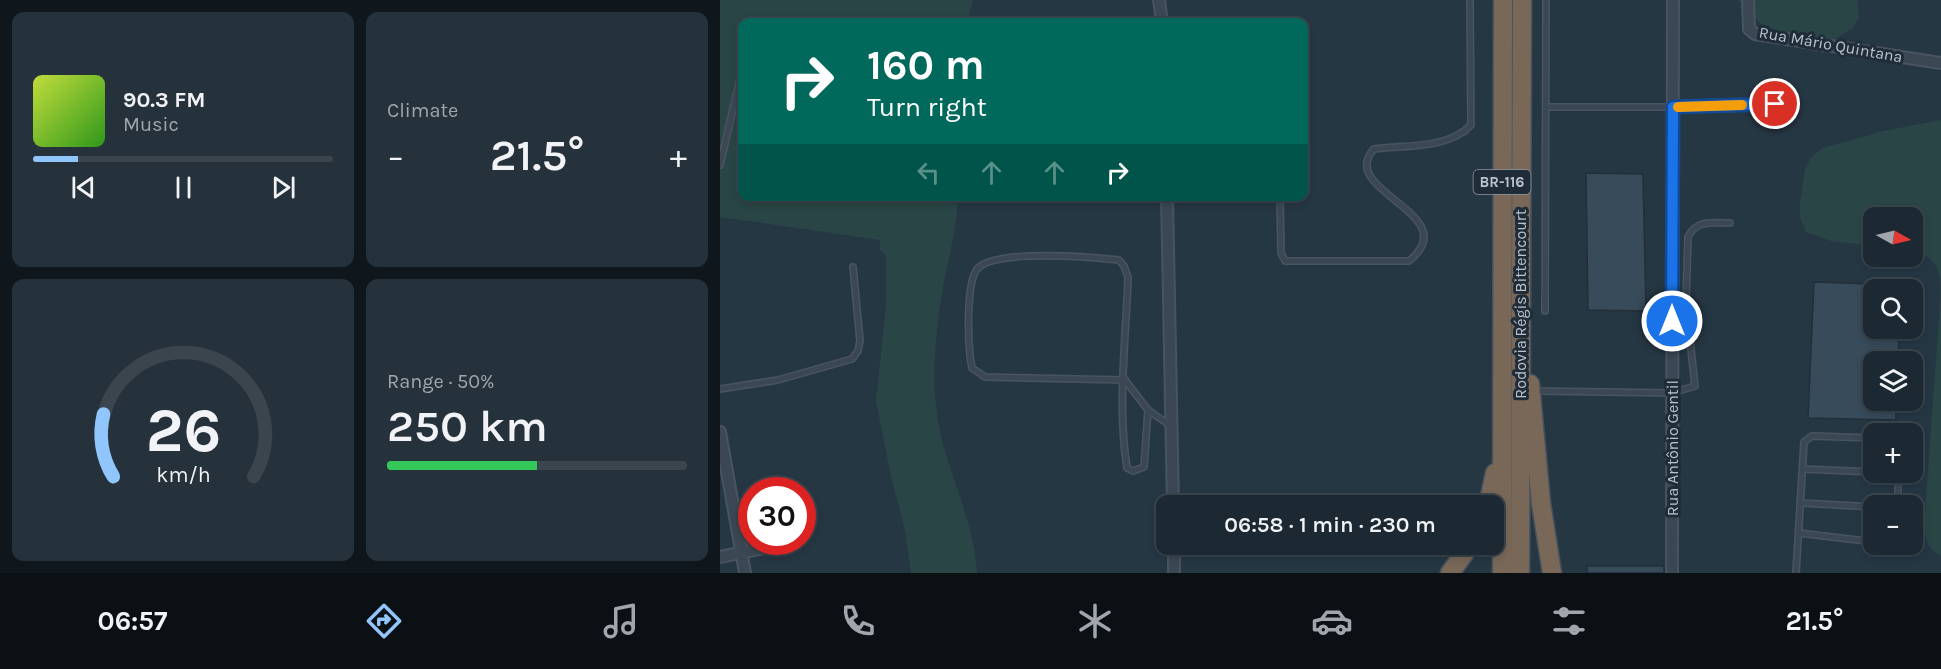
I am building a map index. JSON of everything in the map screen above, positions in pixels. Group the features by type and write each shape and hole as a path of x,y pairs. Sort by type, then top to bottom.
{"highway":[{"name":"Rodovia Régis Bittencourt","path":"1502,573 1503,0"},
{"name":"Rodovia Régis Bittencourt","path":"1520,573 1522,0"},
{"path":"1520,280 1541,503 1552,573"},
{"path":"1490,495 1494,477 1503,364"},
{"path":"1450,573 1463,555"}],"street":[{"path":"1159,0 1161,18"},
{"name":"Rua Antônio Gentil","path":"1672,573 1673,0"},
{"name":"Rua Mário Quintana","path":"1748,0 1749,29 1755,34 1941,63"},
{"path":"1673,107 1775,104"},
{"path":"1167,201 1173,495"},
{"path":"720,432 738,530"},
{"path":"720,557 738,553"},
{"path":"742,555 745,573"},
{"path":"1174,555 1174,573"}],"lane":[{"path":"1280,201 1281,253 1285,261 1409,261 1421,252 1425,239 1423,229 1406,209 1372,180 1365,166 1366,157 1374,149 1441,142 1462,135 1471,126 1470,0"},
{"path":"1545,311 1546,0"},
{"path":"720,165 738,87"},
{"path":"1546,107 1673,107"},
{"path":"1530,391 1672,393 1695,386 1697,381 1692,359 1686,304 1688,237 1693,228 1701,223 1730,223"},
{"path":"1125,380 986,377 972,368 969,352 972,279 979,267 993,261 1024,255 1119,260 1128,277 1125,380 1121,401 1127,468 1133,471 1144,467 1148,410"},
{"path":"720,390 778,380 852,359 858,351 860,341 854,267"},
{"path":"1125,380 1148,410 1171,426"},
{"path":"1796,573 1804,442 1806,439 1863,438"},
{"path":"1803,469 1863,472"},
{"path":"1801,503 1863,506"},
{"path":"1799,533 1863,541"}],"green space":[{"path":"720,0 973,0 968,18 738,18 738,201 958,201 938,326 935,392 939,427 970,530 977,573 911,573 905,530 891,477 876,401 886,304 886,255 880,250 880,240 720,217"},
{"path":"1738,0 1857,0 1859,17 1853,28 1829,43 1785,39 1761,24"},
{"path":"1941,120 1941,556 1928,544 1924,526 1940,284 1934,263 1923,255 1923,207 1863,207 1863,245 1831,241 1806,232 1800,218 1805,170 1811,157 1823,148 1883,131"}],"building":[{"path":"1586,173 1643,174 1646,311 1588,310"},
{"path":"1814,282 1863,284 1863,339 1899,339 1898,351 1863,351 1863,411 1896,411 1896,420 1808,418"},
{"path":"1587,566 1664,566 1664,573 1587,573"}],"slow traffic":[{"path":"1678,107 1742,105"}],"route":[{"path":"1672,321 1673,107 1775,104"}]}
